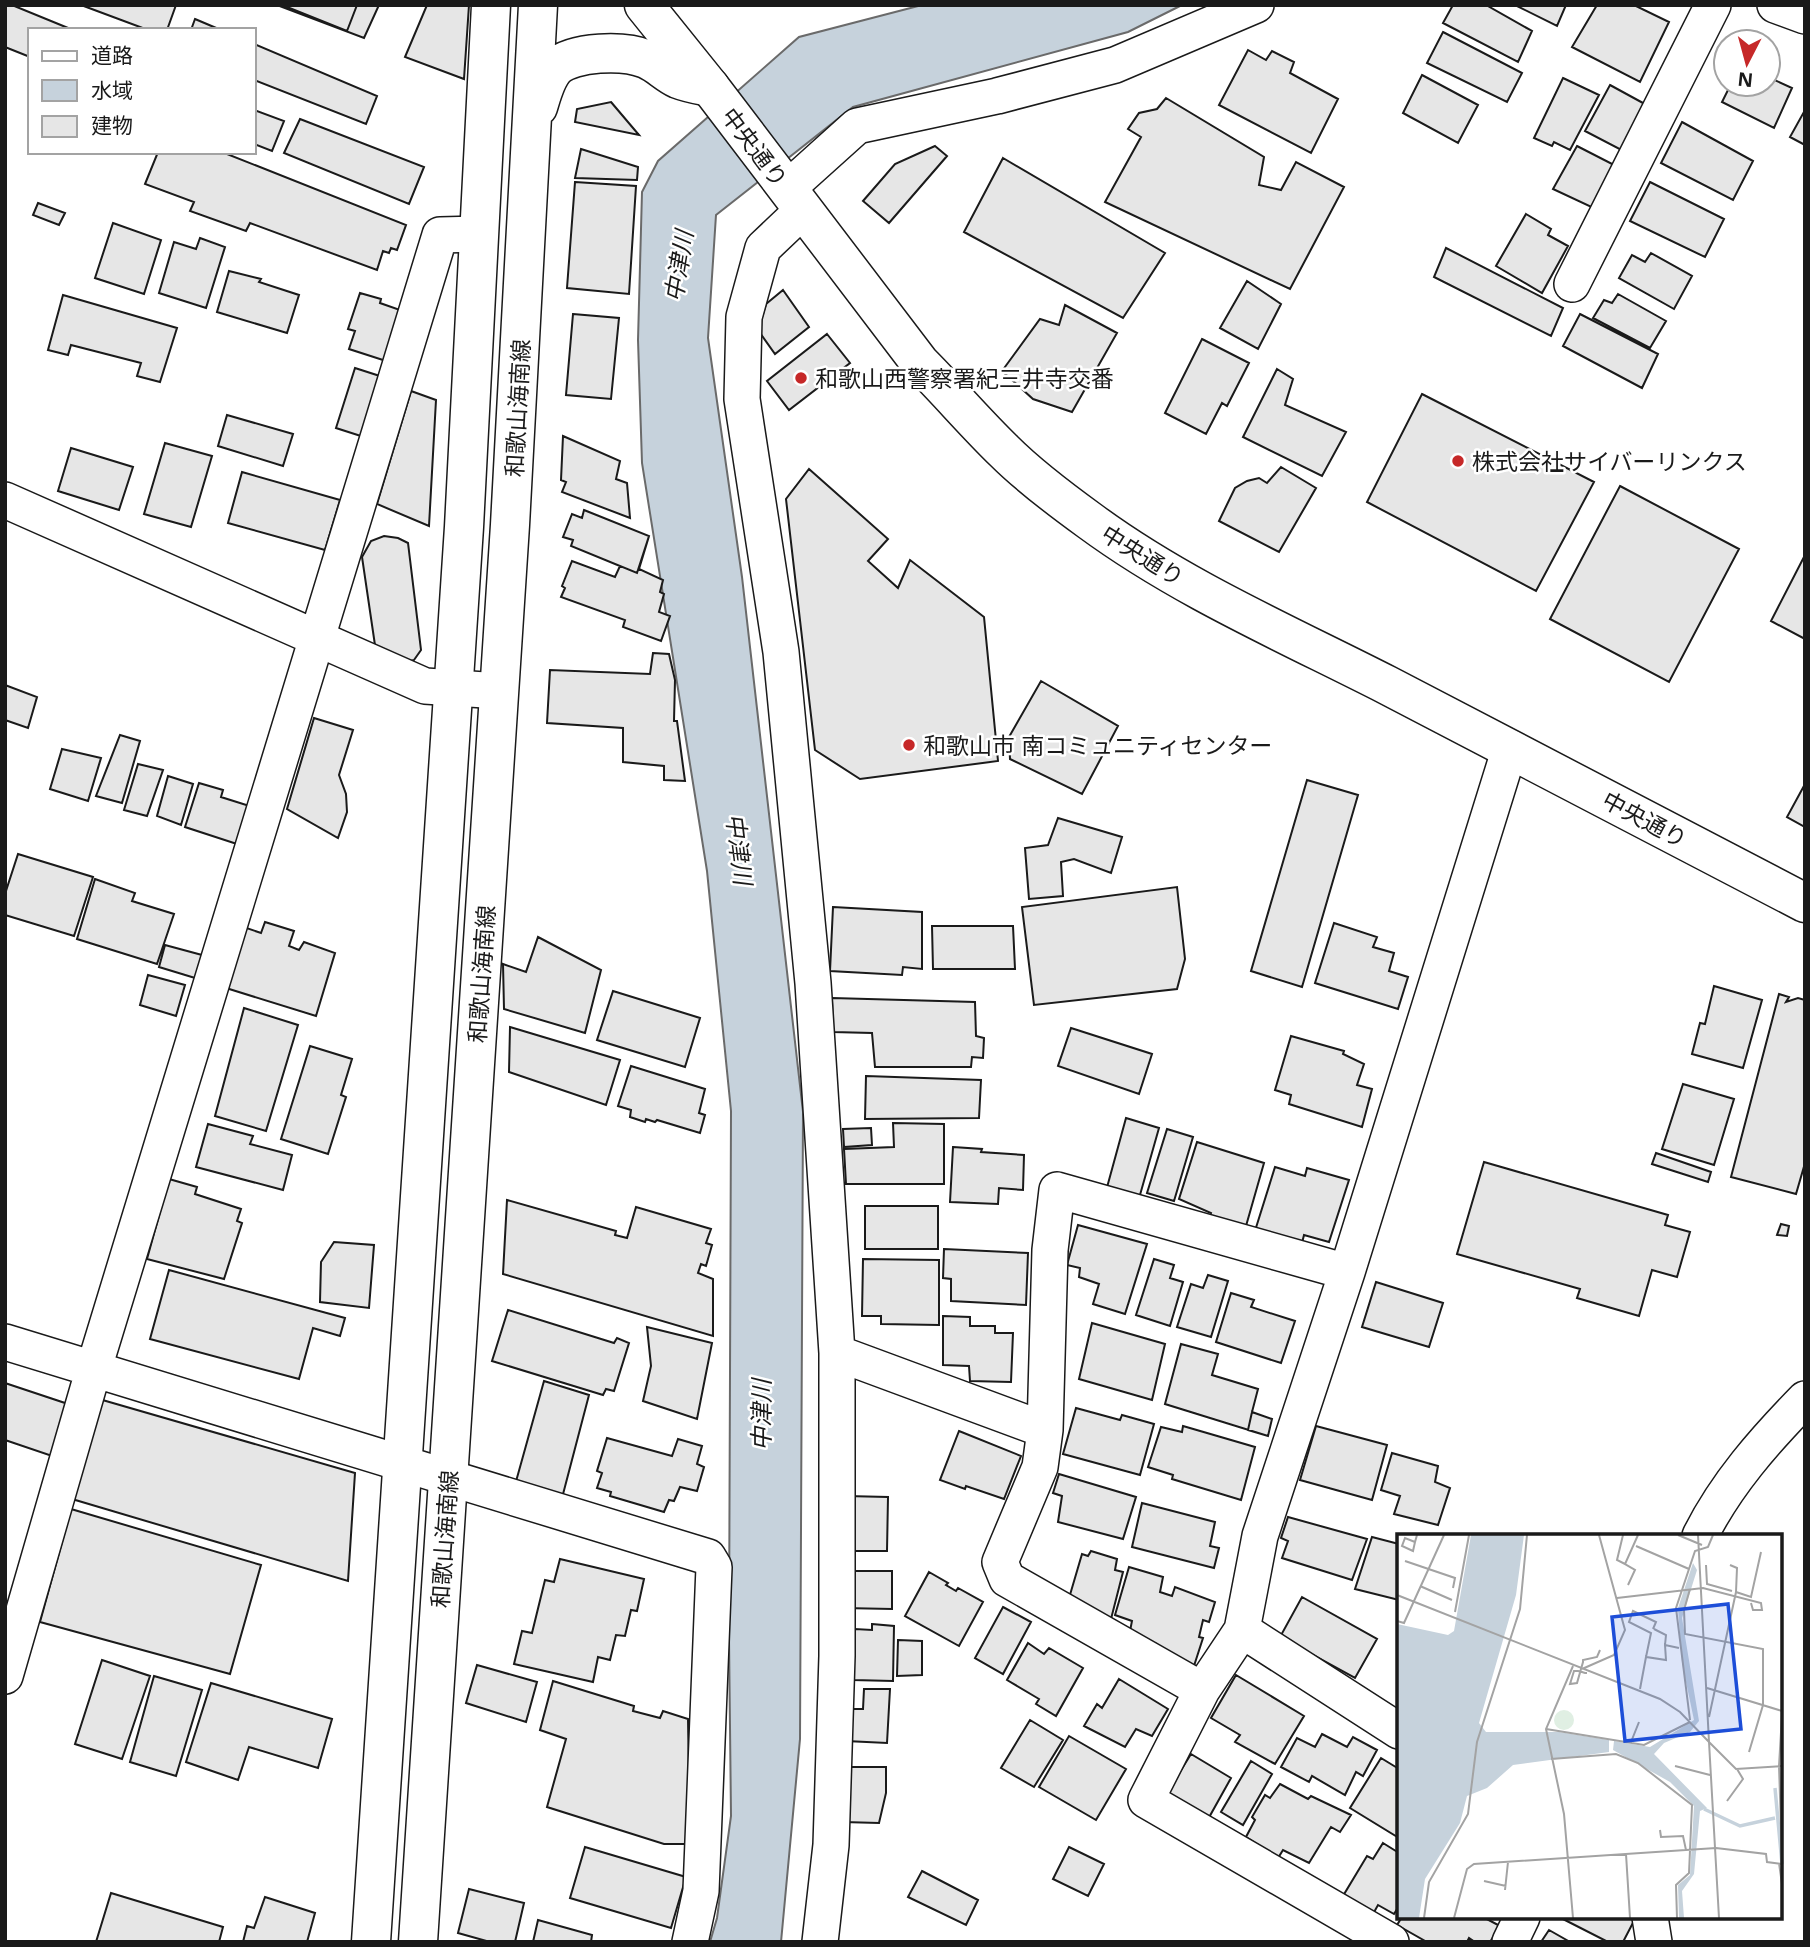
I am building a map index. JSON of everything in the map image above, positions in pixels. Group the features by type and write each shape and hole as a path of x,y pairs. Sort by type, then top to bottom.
{"main road":[{"name":"和歌山海南線","path":"371,1942 454,688 491,5"},
{"name":"和歌山海南線","path":"418,1942 499,691 538,5"},
{"name":"中央通り","path":"644,5 710,87 920,363 1005,452 1092,523 1143,557 1212,596 1805,903"},
{"path":"531,148 539,103 550,76 557,66 573,59 609,53 629,54 645,58 676,78 710,87"}],"street":[{"path":"820,1942 831,1845 837,1669 837,1353 813,983 781,652 742,399 744,317 763,248 789,192 858,126 997,96 1115,65 1256,5"},
{"path":"1572,284 1713,5"},
{"path":"1775,5 1805,16"},
{"path":"5,1676 94,1368 440,235 479,234"},
{"path":"5,500 425,686 499,691"},
{"path":"1391,1942 1146,1800 1202,1690 1242,1630 1260,1536 1347,1272 1510,748"},
{"path":"1202,1690 1007,1579 1000,1562 1040,1466 1045,1430 1050,1250 1058,1190 1347,1272"},
{"path":"5,1342 708,1557 714,1567 701,1891 690,1942"},
{"path":"837,1353 1045,1430"},
{"path":"1701,1534 1714,1507 1758,1449 1805,1399"},
{"path":"1242,1630 1397,1730"},
{"path":"1510,1942 1521,1919"},
{"path":"1650,1919 1654,1942"}],"water":[{"name":"中津川","path":"922,5 1182,5 1128,32 853,107 716,215 708,338 742,577 803,1112 800,1739 781,1942 710,1942 717,1918 731,1816 731,1111 707,871 642,463 638,340 642,192 658,161 799,37"}],"building":[{"path":"5,5 12,5 68,28 28,28 28,56 5,47"},
{"path":"81,5 176,5 168,28 143,28"},
{"path":"277,5 379,5 364,38"},
{"path":"282,5 357,5 347,31"},
{"path":"427,5 469,5 464,79 405,57"},
{"path":"1453,5 1486,5 1532,31 1518,62 1443,23"},
{"path":"1515,5 1566,5 1557,26"},
{"path":"1597,5 1634,5 1669,22 1640,82 1572,47"},
{"path":"195,19 216,28 192,28"},
{"path":"1443,32 1522,73 1507,102 1427,63"},
{"path":"256,45 377,96 366,124 256,81"},
{"path":"1248,50 1266,60 1272,51 1294,62 1290,73 1338,99 1311,153 1219,105"},
{"path":"1422,75 1478,105 1458,143 1403,113"},
{"path":"1563,78 1599,95 1570,150 1554,142 1552,146 1534,138"},
{"path":"1782,83 1792,88 1774,128 1722,102 1724,98 1782,98"},
{"path":"1610,85 1654,109 1629,154 1585,131"},
{"path":"1166,98 1264,157 1259,185 1281,190 1296,162 1344,187 1290,289 1105,202 1141,137 1128,129 1139,113 1157,109"},
{"path":"611,102 639,135 575,122 577,109"},
{"path":"1805,110 1805,145 1790,137"},
{"path":"256,111 284,121 272,151 256,145"},
{"path":"300,119 424,167 409,204 284,153"},
{"path":"1682,122 1753,161 1733,200 1661,163"},
{"path":"935,146 947,156 889,223 863,201 895,164"},
{"path":"1577,146 1620,168 1602,212 1553,189"},
{"path":"581,149 638,167 637,180 575,178"},
{"path":"157,154 227,154 406,225 397,250 391,248 389,253 383,251 377,270 250,223 246,231 190,211 194,202 145,184"},
{"path":"1003,158 1165,253 1123,318 964,232"},
{"path":"575,182 636,186 629,294 567,288"},
{"path":"1650,182 1724,219 1705,257 1630,221"},
{"path":"38,203 65,213 59,225 33,215"},
{"path":"1526,214 1551,229 1548,235 1568,246 1542,293 1496,266"},
{"path":"113,223 161,240 144,294 95,278"},
{"path":"200,238 225,247 206,308 159,293 174,242 196,249"},
{"path":"1446,248 1563,308 1551,336 1434,277"},
{"path":"1651,253 1692,276 1674,309 1619,278 1632,255 1645,262"},
{"path":"229,271 261,279 259,282 299,295 287,333 217,312"},
{"path":"1247,281 1281,304 1258,349 1220,328"},
{"path":"783,290 809,327 775,354 758,330 766,304"},
{"path":"360,293 381,299 380,303 403,311 386,361 349,349 355,331 348,329"},
{"path":"1618,294 1666,321 1650,348 1593,318 1604,300 1612,303"},
{"path":"63,295 177,328 160,382 137,376 141,363 71,345 68,355 48,350"},
{"path":"1065,305 1117,333 1072,412 1033,399 1002,371 1040,319 1059,325"},
{"path":"573,314 619,318 611,399 566,395"},
{"path":"1580,314 1658,354 1642,388 1563,346"},
{"path":"827,334 850,363 789,410 767,381"},
{"path":"1202,339 1249,363 1227,406 1222,403 1206,434 1165,413"},
{"path":"355,368 386,378 367,438 336,428"},
{"path":"1277,369 1293,379 1285,405 1346,432 1322,476 1243,437"},
{"path":"411,391 436,400 429,526 377,504"},
{"path":"1422,394 1594,482 1536,591 1367,502"},
{"path":"227,415 293,434 283,466 218,446"},
{"path":"563,436 620,461 616,479 627,483 630,518 562,492 566,482 561,480"},
{"path":"165,443 212,456 191,527 144,514"},
{"path":"71,448 133,467 119,510 58,491"},
{"path":"1281,467 1316,488 1279,552 1219,521 1235,488 1259,478 1267,483"},
{"path":"809,469 888,539 868,561 898,588 910,560 984,617 998,761 860,779 815,750 786,499"},
{"path":"242,472 340,500 325,550 228,523"},
{"path":"1620,486 1739,549 1669,682 1550,619"},
{"path":"584,510 649,536 639,569 663,580 660,592 664,594 659,612 670,616 661,641 623,627 625,620 561,597 565,588 562,586 572,561 615,577 620,566 571,546 573,540 563,537 572,514 582,518"},
{"path":"584,510 649,536 637,573 571,546 573,540 563,537 572,514 582,518"},
{"path":"384,536 408,543 421,650 414,660 402,664 376,652 362,557 371,541"},
{"path":"1805,555 1805,639 1771,621"},
{"path":"653,653 669,654 675,680 674,721 677,721 685,781 664,780 664,766 623,762 623,728 547,723 550,670 650,674"},
{"path":"1041,681 1118,726 1082,794 1010,759 1009,737"},
{"path":"5,685 37,697 28,728 5,720"},
{"path":"314,718 353,730 339,775 346,794 347,812 338,838 287,809"},
{"path":"120,735 140,741 122,803 96,796"},
{"path":"62,749 101,758 88,801 50,789"},
{"path":"138,764 163,770 147,816 124,810"},
{"path":"168,776 193,784 181,825 157,816"},
{"path":"1307,780 1358,795 1302,987 1251,971"},
{"path":"199,783 223,790 221,797 256,808 243,846 185,827"},
{"path":"1805,784 1805,827 1787,817"},
{"path":"1058,818 1122,837 1111,873 1074,859 1061,862 1063,896 1029,899 1025,848 1048,845"},
{"path":"18,854 93,877 74,936 5,915 5,894"},
{"path":"95,879 135,893 132,901 174,914 157,964 77,939"},
{"path":"1177,887 1185,959 1177,989 1034,1005 1022,907"},
{"path":"833,907 922,912 922,969 903,967 902,975 830,971"},
{"path":"265,922 294,931 289,946 299,950 304,942 335,953 316,1016 226,988 235,924 261,933"},
{"path":"1334,923 1377,937 1373,947 1394,953 1389,971 1408,977 1398,1009 1315,983"},
{"path":"932,926 1013,926 1015,969 933,969"},
{"path":"538,937 601,970 585,1033 504,1009 503,964 526,972"},
{"path":"165,945 202,955 195,978 159,967"},
{"path":"148,975 185,985 176,1016 140,1005"},
{"path":"1714,986 1762,1000 1743,1068 1692,1054 1700,1023 1705,1024"},
{"path":"613,991 700,1018 685,1067 597,1040"},
{"path":"1779,994 1789,997 1786,1002 1798,998 1805,1000 1805,1163 1796,1194 1731,1177"},
{"path":"832,998 975,1002 976,1036 984,1038 983,1058 972,1057 971,1067 875,1067 872,1033 833,1032"},
{"path":"244,1008 298,1025 266,1131 215,1116"},
{"path":"510,1027 620,1060 606,1105 509,1072"},
{"path":"1071,1028 1152,1054 1139,1094 1058,1066"},
{"path":"1291,1036 1344,1051 1343,1054 1364,1064 1357,1085 1372,1089 1362,1127 1289,1104 1291,1095 1275,1090"},
{"path":"310,1046 352,1059 341,1095 346,1097 328,1154 281,1139"},
{"path":"631,1066 705,1089 699,1113 705,1115 700,1133 657,1120 655,1122 646,1119 645,1122 630,1117 631,1110 618,1106"},
{"path":"866,1076 981,1080 979,1118 865,1119"},
{"path":"1683,1084 1734,1099 1714,1165 1662,1149"},
{"path":"1126,1118 1159,1128 1138,1202 1106,1191"},
{"path":"893,1123 944,1124 944,1184 846,1184 844,1149 894,1147"},
{"path":"208,1124 253,1136 250,1144 292,1155 283,1190 196,1167"},
{"path":"871,1128 872,1145 844,1147 843,1129"},
{"path":"1167,1129 1193,1137 1174,1201 1147,1193"},
{"path":"1197,1142 1264,1163 1246,1226 1210,1216 1211,1213 1179,1199"},
{"path":"953,1147 1024,1155 1023,1190 999,1188 998,1204 950,1202"},
{"path":"1656,1153 1711,1172 1708,1182 1652,1164"},
{"path":"1484,1162 1668,1215 1665,1225 1690,1232 1677,1277 1652,1270 1639,1316 1577,1298 1580,1289 1457,1254"},
{"path":"1275,1167 1305,1176 1307,1168 1349,1180 1329,1242 1304,1235 1301,1247 1254,1234"},
{"path":"169,1179 197,1187 195,1194 241,1209 237,1221 242,1223 224,1279 147,1259"},
{"path":"507,1200 616,1231 615,1235 627,1238 636,1207 711,1229 706,1243 712,1245 706,1266 701,1264 698,1273 713,1279 713,1336 503,1274"},
{"path":"865,1206 938,1206 938,1249 865,1249"},
{"path":"1781,1224 1789,1226 1787,1236 1777,1235"},
{"path":"1078,1225 1147,1244 1125,1314 1093,1304 1099,1284 1079,1277 1080,1268 1067,1265"},
{"path":"334,1242 374,1245 369,1308 320,1302 321,1262"},
{"path":"944,1249 1028,1253 1026,1305 951,1301 951,1279 943,1278"},
{"path":"863,1259 939,1260 939,1325 881,1324 881,1316 862,1316"},
{"path":"1154,1259 1174,1265 1170,1278 1183,1282 1170,1326 1136,1315"},
{"path":"169,1270 345,1318 340,1336 313,1328 299,1379 150,1339"},
{"path":"1208,1275 1228,1281 1211,1337 1177,1327 1191,1284 1203,1288"},
{"path":"1376,1282 1443,1303 1429,1347 1362,1327"},
{"path":"1231,1293 1254,1300 1251,1307 1295,1321 1281,1363 1216,1342"},
{"path":"508,1310 614,1343 617,1338 629,1343 614,1391 606,1389 603,1395 492,1361"},
{"path":"943,1316 970,1317 970,1326 995,1326 995,1333 1013,1333 1011,1382 970,1381 969,1366 943,1365"},
{"path":"1092,1323 1165,1344 1152,1400 1079,1379"},
{"path":"647,1327 712,1343 697,1419 643,1401 651,1366"},
{"path":"1181,1344 1218,1354 1212,1375 1258,1389 1252,1412 1272,1419 1268,1436 1165,1404"},
{"path":"544,1381 589,1395 562,1498 515,1485"},
{"path":"5,1383 68,1404 55,1457 5,1440"},
{"path":"99,1399 355,1473 348,1581 72,1499"},
{"path":"1076,1408 1120,1420 1122,1415 1154,1424 1140,1475 1063,1454"},
{"path":"1252,1412 1272,1419 1268,1436 1248,1430"},
{"path":"1183,1426 1255,1447 1241,1500 1172,1479 1173,1475 1148,1467 1161,1427 1182,1432"},
{"path":"1316,1426 1387,1445 1372,1500 1300,1480"},
{"path":"959,1431 1021,1456 1004,1499 940,1480"},
{"path":"607,1438 672,1456 678,1439 702,1446 697,1464 704,1467 697,1491 680,1487 674,1501 669,1500 664,1512 610,1496 611,1492 597,1488 602,1473 597,1471"},
{"path":"1392,1453 1438,1466 1435,1482 1450,1488 1438,1525 1394,1514 1400,1496 1381,1490"},
{"path":"1059,1474 1136,1497 1123,1539 1058,1522 1062,1496 1053,1493"},
{"path":"846,1496 888,1497 887,1551 846,1551"},
{"path":"1142,1503 1215,1522 1210,1546 1219,1548 1214,1568 1132,1547"},
{"path":"71,1509 261,1565 230,1674 40,1622"},
{"path":"1288,1517 1367,1539 1352,1580 1282,1558 1288,1541 1281,1538"},
{"path":"1372,1537 1397,1543 1397,1600 1355,1589"},
{"path":"1091,1551 1117,1559 1115,1570 1123,1572 1111,1619 1067,1605 1082,1554 1088,1556"},
{"path":"560,1559 644,1579 637,1611 631,1610 625,1636 616,1635 610,1660 598,1657 593,1682 514,1664 522,1631 532,1633 545,1580 554,1582"},
{"path":"1129,1567 1163,1577 1160,1592 1172,1596 1175,1587 1215,1602 1209,1622 1203,1620 1199,1637 1203,1638 1193,1669 1156,1656 1157,1644 1129,1636 1132,1621 1115,1615"},
{"path":"844,1571 892,1571 892,1609 843,1608"},
{"path":"929,1572 956,1591 958,1588 983,1602 959,1646 905,1616"},
{"path":"1302,1597 1377,1639 1355,1678 1280,1637"},
{"path":"1003,1607 1031,1622 1003,1674 975,1658"},
{"path":"872,1624 894,1626 893,1681 853,1680 855,1629 872,1630"},
{"path":"898,1640 922,1641 922,1675 897,1676"},
{"path":"1028,1643 1044,1654 1049,1648 1083,1668 1056,1716 1036,1704 1039,1699 1007,1680"},
{"path":"102,1660 150,1676 122,1759 75,1744"},
{"path":"477,1665 537,1682 526,1722 466,1703"},
{"path":"1236,1675 1304,1716 1275,1764 1235,1742 1240,1735 1211,1718"},
{"path":"154,1676 202,1690 176,1776 130,1762"},
{"path":"1119,1679 1168,1709 1152,1736 1136,1729 1125,1747 1084,1726 1097,1704 1102,1708"},
{"path":"553,1681 634,1706 633,1711 660,1718 663,1711 688,1719 690,1844 664,1844 547,1807 566,1739 540,1730"},
{"path":"211,1683 332,1719 318,1768 249,1747 238,1780 186,1762"},
{"path":"864,1689 890,1689 887,1743 846,1741 848,1709 863,1709"},
{"path":"1030,1720 1063,1740 1034,1787 1001,1768"},
{"path":"1322,1734 1347,1747 1353,1737 1377,1750 1363,1776 1356,1772 1345,1795 1312,1776 1309,1782 1281,1767 1297,1738 1315,1747"},
{"path":"1069,1736 1126,1769 1096,1820 1039,1787"},
{"path":"1191,1754 1231,1778 1207,1821 1165,1796"},
{"path":"1381,1758 1397,1768 1397,1837 1350,1808"},
{"path":"1251,1761 1272,1774 1243,1825 1221,1812"},
{"path":"845,1767 886,1767 886,1793 879,1823 843,1822"},
{"path":"1280,1784 1308,1799 1311,1796 1351,1815 1340,1832 1331,1827 1309,1863 1283,1850 1278,1858 1246,1837 1255,1820 1252,1817 1265,1795 1270,1798"},
{"path":"1383,1843 1397,1852 1397,1909 1394,1914 1378,1905 1373,1914 1343,1896 1367,1856 1373,1859"},
{"path":"585,1847 686,1877 671,1928 570,1898"},
{"path":"1069,1847 1104,1864 1088,1896 1053,1879"},
{"path":"922,1871 978,1900 966,1925 908,1897"},
{"path":"469,1889 524,1903 515,1942 490,1942 458,1933"},
{"path":"111,1893 223,1927 219,1942 96,1942"},
{"path":"265,1897 315,1913 307,1942 243,1942 247,1926 254,1928"},
{"path":"1401,1919 1487,1919 1500,1926 1490,1942 1475,1942 1469,1938 1467,1942 1427,1942 1397,1925"},
{"path":"1563,1919 1635,1919 1623,1942 1608,1942"},
{"path":"538,1920 592,1935 591,1942 533,1942"},
{"path":"1549,1930 1570,1942 1541,1942"}],"place":[{"name":"和歌山西警察署紀三井寺交番","path":"801,378"},
{"name":"株式会社サイバーリンクス","path":"1458,461"},
{"name":"和歌山市 南コミュニティセンター","path":"909,745"}]}
